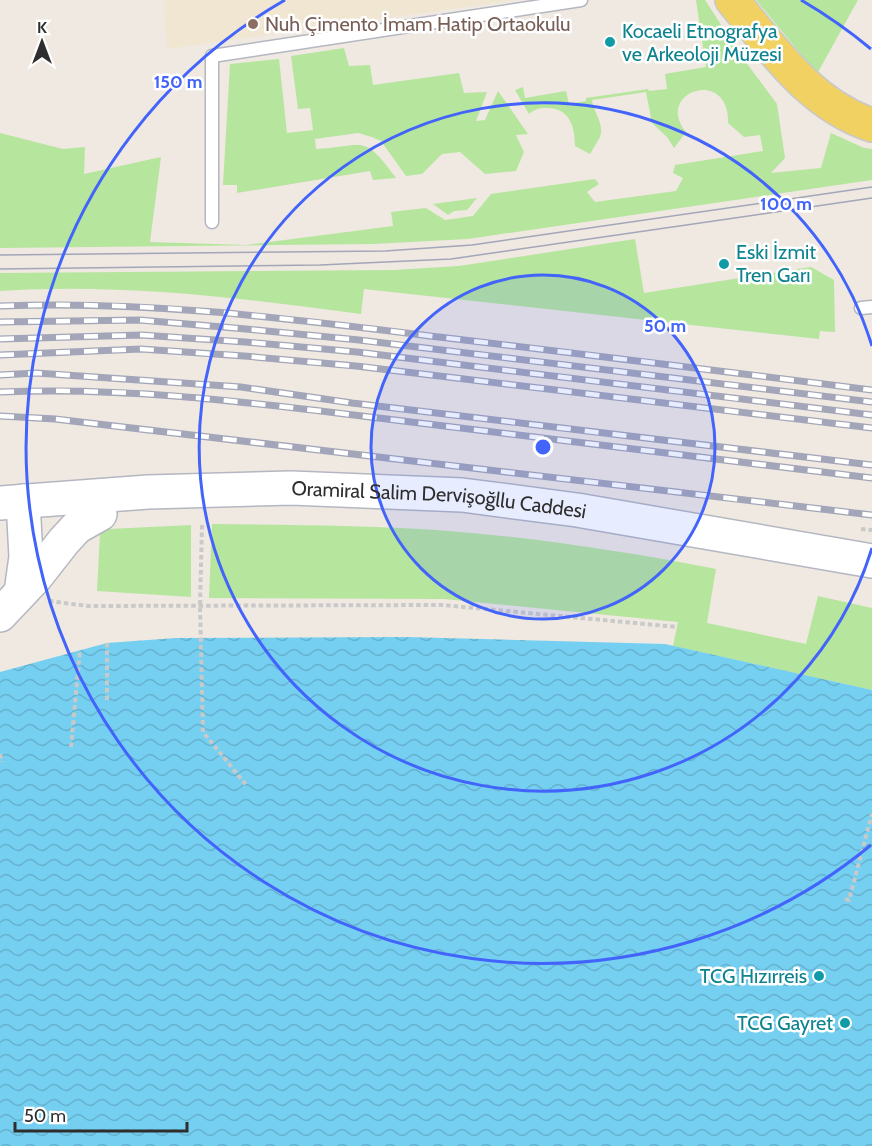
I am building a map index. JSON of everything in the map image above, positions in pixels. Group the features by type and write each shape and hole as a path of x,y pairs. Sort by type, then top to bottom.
{"main road":[{"path":"732,0 805,86 833,106 859,121 872,125"},
{"name":"Oramiral Salim Dervişoğllu Caddesi","path":"12,511 148,492 291,488 462,495 577,510 872,561"},
{"name":"Oramiral Salim Dervişoğllu Caddesi","path":"12,511 100,514 334,510 465,518 578,531 872,582"},
{"path":"12,511 26,557 22,602"},
{"path":"22,602 77,527 100,514"}],"lane":[{"path":"212,222 212,56 581,0"}],"path":[{"path":"202,525 200,606 202,732 247,786"},
{"path":"22,602 88,606 443,605 677,627"},
{"path":"107,643 107,701"},
{"path":"71,747 80,650"},
{"path":"0,753 2,762"},
{"path":"845,899 849,900 872,814"}],"shaded area":[{"name":"Nuh Çimento İmam Hatip Ortaokulu","path":"164,0 515,0 167,49"}],"green space":[{"path":"696,0 705,0 742,57 777,104 785,158 771,173 821,168 831,133 864,148 872,149 872,180 468,239 373,244 0,248 0,133 63,149 85,147 84,174 161,157 150,242 246,245 393,226 391,212 426,208 445,220 473,216 491,194 595,179 599,184 587,192 595,202 676,191 683,178 673,173 675,165 763,151 760,135 744,137 728,123 725,105 718,95 707,90 695,91 685,97 679,106 678,118 686,132 674,148 667,137 652,123 646,92 592,100 601,132 590,154 575,146 574,132 566,115 561,111 547,108 537,109 529,114 515,90 523,87 525,98 566,91 569,104 586,101 586,98 648,89 649,91 667,89 665,74 706,67"},
{"path":"756,0 858,0 817,74"},
{"path":"344,48 349,66 370,65 373,85 459,73 464,93 487,92 476,121 485,120 498,91 528,134 516,135 524,152 516,171 485,174 460,152 442,154 422,174 406,176 381,141 358,133 315,139 316,149 362,145 377,154 396,178 373,180 370,171 237,193 237,185 223,185 230,64 279,59 287,133 313,130 310,108 298,109 291,56"},
{"path":"477,198 467,210 454,211 448,215 433,204"},
{"path":"635,239 644,293 811,267 834,280 835,332 820,331 819,339 364,289 361,314 226,298 136,291 45,289 0,291 0,273 394,270 459,266"},
{"path":"212,524 360,526 483,534 583,546 716,569 707,623 806,644 818,596 872,608 872,690 673,646 678,622 444,599 209,598"},
{"path":"191,525 191,597 97,591 100,533 109,529"}],"water":[{"path":"405,637 665,644 872,690 872,1146 0,1146 0,672 107,643 176,638"}],"tram line":[{"path":"0,255 385,251 472,245 872,187"},
{"path":"0,269 320,265 451,259 872,198"}],"railway":[{"path":"0,306 110,306 220,312 872,390"},
{"path":"0,322 140,320 246,329 359,340 872,402"},
{"path":"0,339 141,335 245,342 357,352 872,415"},
{"path":"0,355 141,349 244,356 356,366 872,428"},
{"path":"0,375 36,373 241,387 352,403 872,465"},
{"path":"0,392 101,392 202,398 872,478"},
{"path":"0,416 55,419 872,515"}],"place":[{"name":"Nuh Çimento İmam Hatip Ortaokulu","path":"253,24"},
{"name":"Kocaeli Etnografya ve Arkeoloji Müzesi","path":"610,42"},
{"name":"Eski İzmit Tren Garı","path":"724,264"},
{"name":"TCG Hızırreis","path":"819,976"},
{"name":"TCG Gayret","path":"845,1023"}]}
